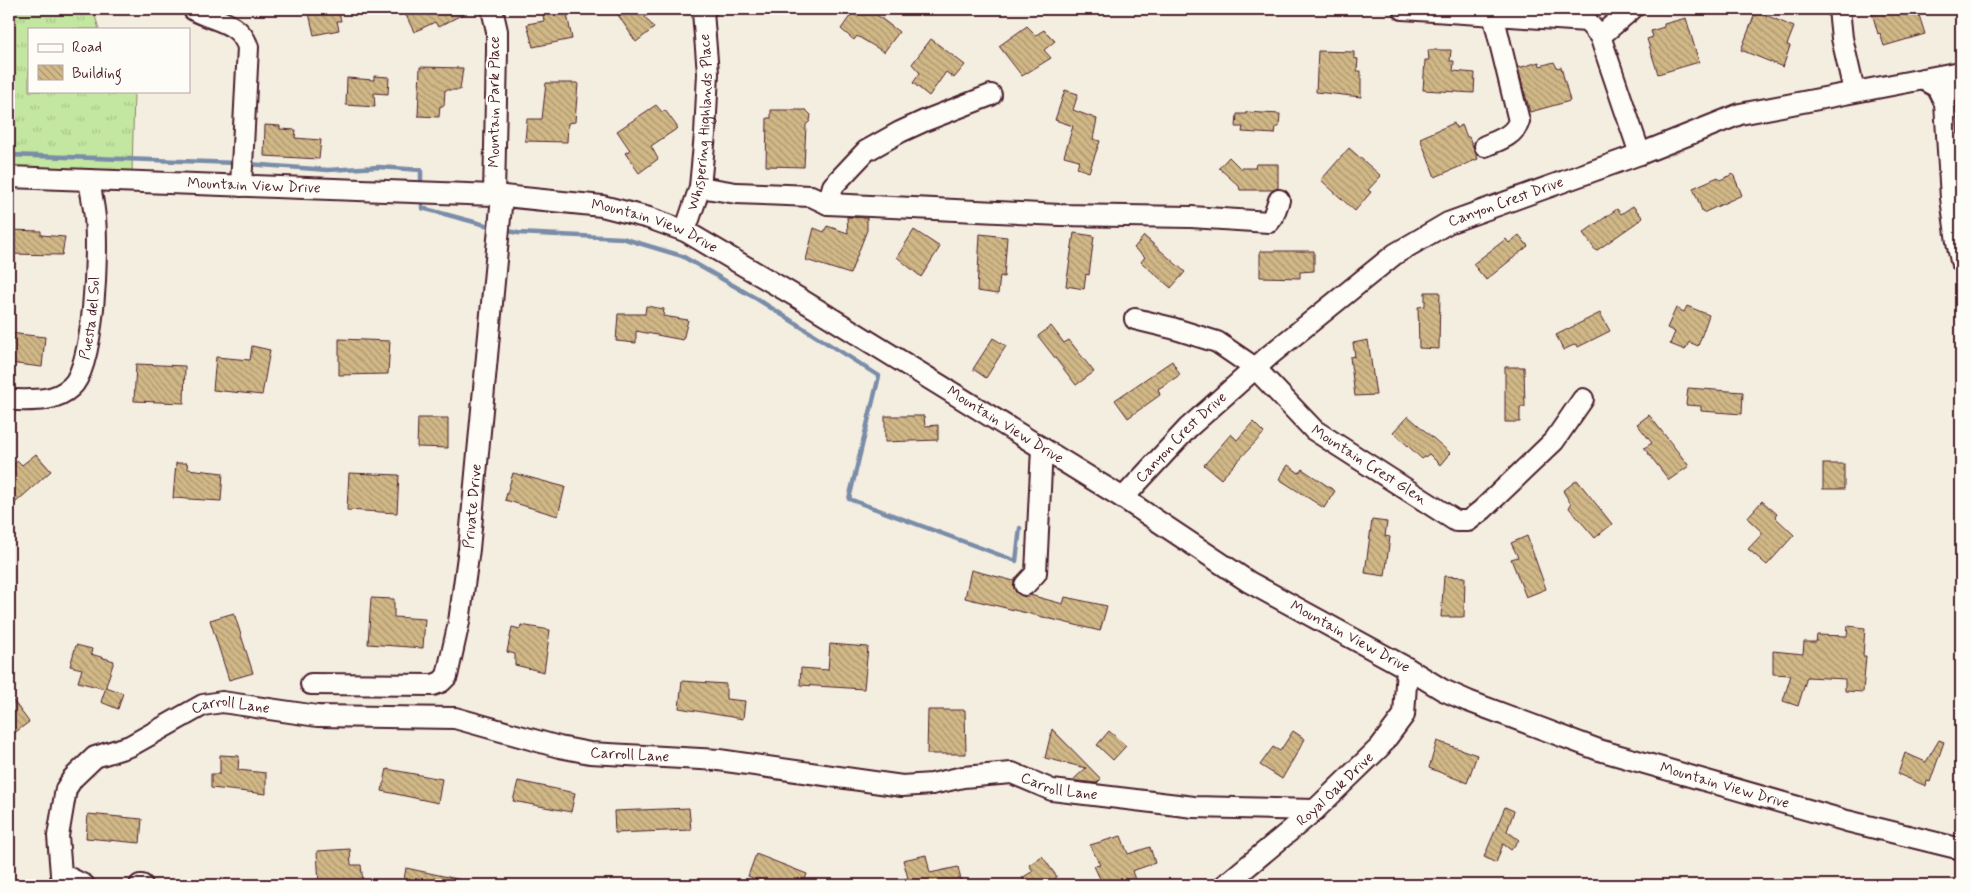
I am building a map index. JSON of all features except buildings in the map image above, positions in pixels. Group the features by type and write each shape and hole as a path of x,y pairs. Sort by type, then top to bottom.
{"street":[{"name":"Mountain Park Place","path":"492,9 497,51 498,195"},
{"path":"1403,9 1587,21 1600,36 1640,154"},
{"path":"1600,36 1632,9"},
{"path":"1839,9 1842,38 1854,91"},
{"path":"194,10 209,18 233,25 244,36 248,47 240,186"},
{"name":"Whispering Highlands Place","path":"685,231 700,186 705,134 708,73 704,10"},
{"path":"1485,146 1508,136 1517,127 1519,121 1493,14"},
{"path":"1923,78 1937,87 1945,103 1951,198 1961,261"},
{"name":"Canyon Crest Drive","path":"1123,498 1188,428 1255,368 1396,254 1448,222 1640,154 1740,114 1923,78 1959,79"},
{"path":"828,204 833,186 866,151 924,121 991,95"},
{"name":"Mountain View Drive","path":"9,177 498,195 602,206 649,218 685,231 797,297 1123,498 1249,582 1407,668 1426,681 1468,702 1599,750 1847,821 1961,849"},
{"name":"Puesta del Sol","path":"9,400 53,398 71,387 79,375 87,346 96,281 96,218 89,180"},
{"path":"700,186 736,193 811,196 828,204 1060,215 1191,217 1253,222 1269,222 1274,217 1279,200"},
{"name":"Private Drive","path":"311,684 432,685 442,682 447,676 456,640 469,549 498,195"},
{"name":"Mountain Crest Glen","path":"1135,319 1217,342 1255,368 1314,430 1456,521 1468,521 1554,441 1583,399"},
{"path":"1025,585 1036,573 1042,448"},
{"name":"Royal Oak Drive","path":"1224,885 1315,810 1380,747 1404,715 1407,668"},
{"name":"Carroll Lane","path":"63,879 58,836 66,789 73,778 96,758 130,746 203,705 222,702 317,716 455,718 559,747 590,753 719,760 902,786 932,784 963,777 1012,773 1052,790 1194,807 1315,810"},
{"path":"63,879 84,885"}],"green space":[{"path":"9,9 93,9 99,28 28,28 28,92 134,92 132,174 9,169"}],"waterway":[{"path":"9,155 237,163"},
{"path":"248,164 328,170 379,167 421,170 421,186"},
{"path":"422,197 422,208 493,227"},
{"path":"503,230 518,233 622,238 682,256 757,299 879,376 849,499 1016,561 1020,528"}]}
